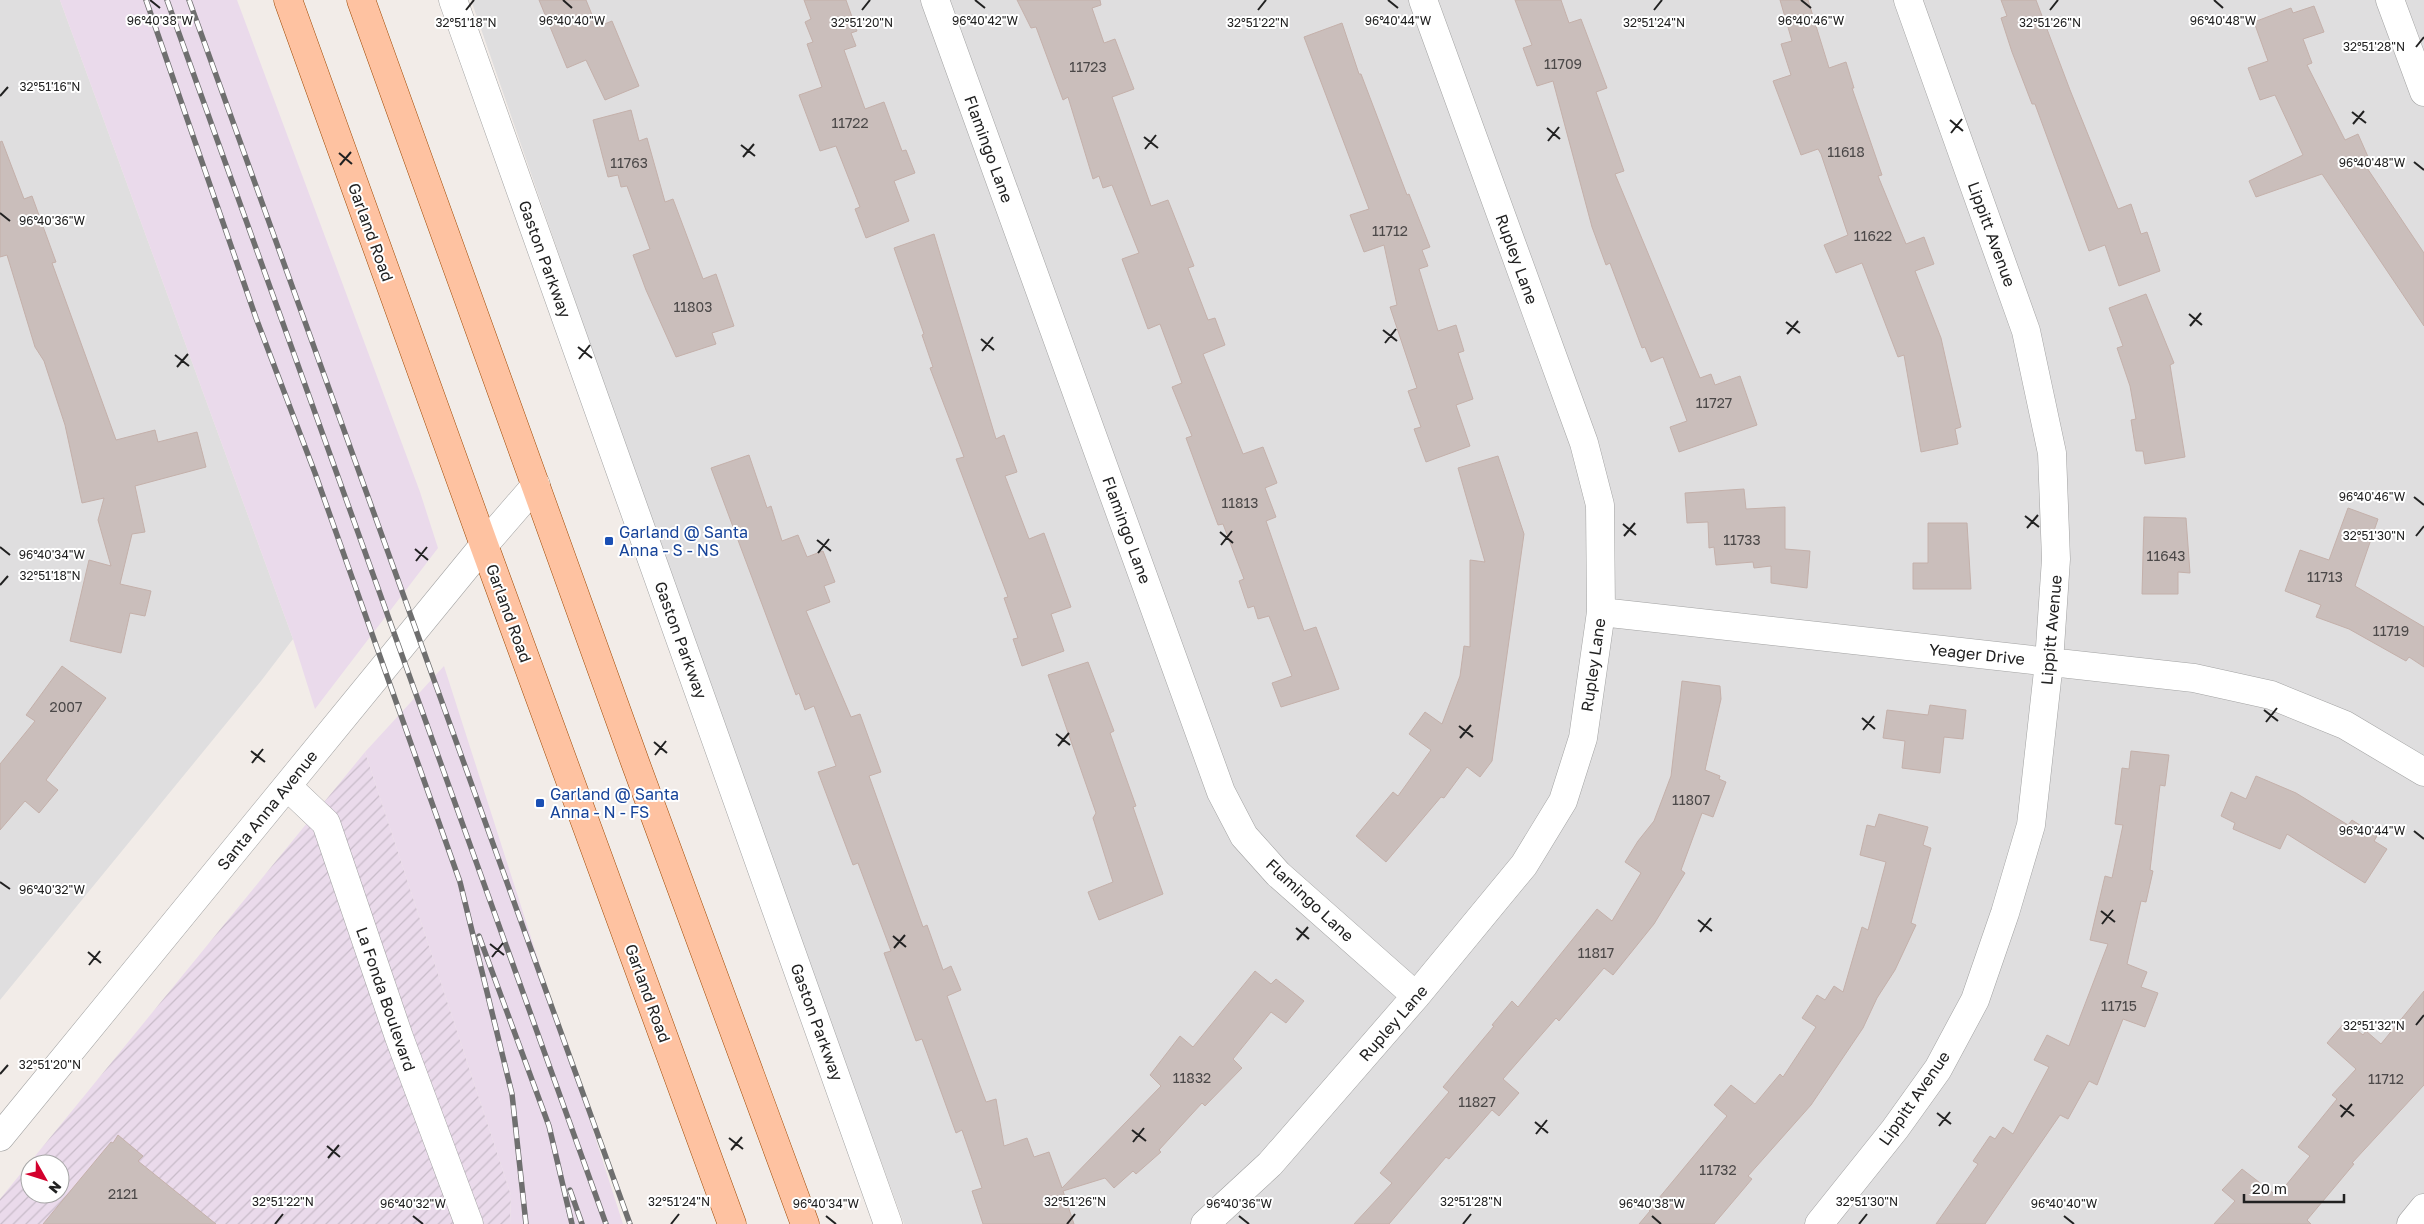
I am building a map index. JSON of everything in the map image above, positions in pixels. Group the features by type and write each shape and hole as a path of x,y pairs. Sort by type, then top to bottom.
{"main road":[{"name":"Garland Road","path":"288,0 484,545 732,1224"},
{"path":"361,0 805,1224"}],"street":[{"name":"Gaston Parkway","path":"453,0 888,1224"},
{"name":"Flamingo Lane","path":"935,0 1221,792 1244,836 1278,874 1416,996"},
{"name":"Rupley Lane","path":"1205,1224 1270,1164 1416,996 1524,865 1563,801 1583,738 1601,612 1600,505 1584,443 1423,0"},
{"name":"Lippitt Avenue","path":"1819,1224 1895,1129 1938,1069 1975,1000 2005,913 2031,825 2049,662 2056,559 2052,454 2026,331 1908,0"},
{"path":"2390,0 2424,92"},
{"name":"Santa Anna Avenue","path":"0,1137 484,545 536,485"},
{"name":"Yeager Drive","path":"1601,612 2194,678 2271,694 2345,724 2424,772"},
{"name":"La Fonda Boulevard","path":"287,786 326,823 399,1037 469,1224"},
{"path":"2411,1224 2424,1208"}],"shaded area":[{"path":"0,0 60,0 293,639 261,681 0,1000"},
{"path":"60,0 237,0 420,492 438,548 315,709 293,639"},
{"path":"471,0 2424,0 2424,1224 904,1224 719,717"},
{"path":"444,666 623,1224 510,1224 511,1195 365,752"},
{"path":"365,752 511,1195 510,1224 0,1224 0,1199 20,1175 20,1204 70,1204 70,1154 37,1154"}],"building":[{"path":"539,0 586,0 597,27 612,21 639,86 605,100 586,60 567,68"},
{"path":"804,0 846,0 857,31 851,33 856,46 844,50 865,109 884,102 902,151 906,150 915,173 894,181 909,221 866,238 855,209 860,207 836,146 820,151 799,95 822,87 807,44 813,42 805,22 811,19"},
{"path":"1017,0 1100,0 1101,5 1092,8 1104,43 1115,39 1134,89 1112,97 1151,206 1168,200 1194,266 1188,268 1208,320 1215,318 1225,345 1203,354 1243,454 1263,447 1277,483 1265,488 1276,517 1266,521 1304,631 1316,627 1339,689 1281,707 1272,683 1292,676 1269,616 1258,619 1254,606 1248,608 1239,581 1244,579 1223,524 1218,525 1186,438 1192,436 1172,387 1182,383 1160,324 1148,329 1122,259 1139,253 1112,185 1103,188 1099,176 1093,179 1068,97 1063,100 1036,27 1031,28"},
{"path":"1515,0 1561,0 1569,23 1581,19 1607,88 1596,92 1624,171 1615,174 1700,378 1711,374 1715,385 1740,376 1757,425 1679,452 1670,427 1687,421 1663,357 1651,362 1645,347 1642,348 1610,263 1606,265 1592,227 1553,81 1537,86 1523,48 1532,45"},
{"path":"1780,0 1808,0 1829,68 1846,62 1854,88 1852,88 1882,175 1878,176 1906,244 1924,237 1934,264 1915,271 1941,338 1961,427 1955,429 1958,444 1921,452 1904,355 1898,357 1862,263 1836,273 1824,245 1848,235 1821,154 1818,149 1801,155 1773,81 1791,75 1781,44 1792,41"},
{"path":"2001,0 2036,0 2118,209 2131,204 2141,234 2147,232 2160,271 2119,286 2105,245 2089,251 2035,104 2032,104 2012,52 2001,18 2007,16"},
{"path":"2314,6 2324,32 2303,39 2312,63 2307,65 2345,140 2358,134 2369,159 2363,162 2424,253 2424,326 2322,174 2256,197 2249,181 2303,155 2275,95 2260,100 2248,68 2268,61 2254,22 2291,8 2293,13"},
{"path":"1342,23 1359,74 1361,74 1407,195 1409,194 1430,247 1422,250 1428,266 1419,269 1438,331 1456,325 1464,351 1458,353 1473,399 1456,405 1470,446 1426,462 1414,429 1421,427 1408,391 1417,388 1390,307 1397,305 1384,245 1364,252 1350,215 1369,209 1304,37"},
{"path":"631,110 639,141 647,138 665,202 673,199 703,279 716,274 734,326 712,333 716,344 676,357 646,290 633,255 650,249 627,186 621,187 618,175 608,177 593,120"},
{"path":"2,141 24,199 32,196 56,262 52,263 116,440 155,430 158,442 197,432 206,467 135,486 145,532 132,534 120,584 151,591 145,616 130,613 121,653 70,641 89,560 111,566 98,520 104,498 82,503 65,425 44,361 35,347 7,255 0,257 0,142"},
{"path":"934,234 996,439 1004,435 1017,472 1005,476 1029,539 1044,533 1071,607 1051,614 1064,651 1022,666 1013,639 1018,638 1004,598 1008,597 956,459 964,457 930,368 933,367 922,335 924,334 894,248"},
{"path":"2146,294 2174,363 2170,365 2185,457 2145,464 2143,451 2136,451 2131,420 2136,419 2130,386 2117,348 2123,346 2109,308"},
{"path":"749,455 767,508 771,506 782,541 798,535 807,557 823,551 835,582 824,586 830,602 806,611 851,717 860,714 881,772 869,776 923,927 927,925 943,970 951,966 961,990 947,996 986,1102 996,1099 1004,1146 1027,1138 1034,1157 1049,1152 1062,1188 1161,1086 1150,1075 1180,1036 1193,1047 1255,971 1271,984 1276,979 1304,1001 1286,1023 1271,1012 1233,1059 1242,1068 1205,1106 1202,1103 1159,1150 1161,1152 1136,1174 1133,1171 1114,1188 1105,1178 1063,1191 1074,1224 983,1224 972,1191 982,1188 962,1130 956,1133 922,1039 916,1041 884,953 891,951 858,863 853,865 818,772 836,766 814,706 805,710 799,693 796,695 711,468"},
{"path":"1498,456 1524,534 1492,761 1480,777 1467,767 1444,798 1441,797 1386,862 1356,836 1393,792 1398,796 1431,750 1409,734 1425,712 1442,724 1460,676 1464,646 1470,647 1470,560 1485,562 1458,468"},
{"path":"1744,489 1746,509 1785,507 1785,549 1810,551 1807,588 1771,583 1771,566 1754,568 1753,562 1716,565 1714,547 1709,548 1708,522 1687,523 1685,493"},
{"path":"2348,508 2378,519 2355,586 2424,627 2424,667 2409,657 2406,661 2349,629 2316,617 2321,605 2285,591 2300,550 2329,560"},
{"path":"2144,517 2186,518 2190,573 2178,572 2178,594 2142,594"},
{"path":"1928,523 1967,523 1971,589 1913,589 1913,563 1928,563"},
{"path":"1088,662 1114,731 1110,733 1136,806 1133,807 1163,894 1099,920 1088,892 1113,882 1093,818 1096,813 1048,675"},
{"path":"62,666 106,698 46,780 58,790 39,813 25,801 0,830 0,764 35,721 26,715"},
{"path":"1682,681 1720,686 1721,699 1705,770 1720,776 1719,779 1726,782 1713,817 1702,813 1681,870 1685,873 1654,924 1613,975 1604,968 1559,1021 1556,1018 1503,1079 1519,1093 1499,1116 1492,1110 1449,1159 1446,1157 1389,1224 1354,1224 1392,1183 1380,1173 1449,1092 1443,1087 1494,1026 1492,1025 1512,1001 1518,1007 1597,909 1612,921 1641,873 1625,862 1638,841 1654,821 1671,776"},
{"path":"1930,705 1966,710 1963,739 1944,737 1940,773 1902,768 1905,741 1883,738 1887,710 1928,715"},
{"path":"2131,751 2169,755 2165,786 2160,785 2150,870 2153,871 2146,902 2141,901 2127,964 2147,972 2141,987 2158,993 2145,1027 2123,1019 2097,1085 2089,1081 2068,1119 2060,1115 1985,1224 1936,1224 1978,1164 1973,1161 1990,1136 1995,1139 2003,1127 2013,1134 2049,1067 2034,1060 2047,1035 2069,1046 2108,944 2090,940 2105,876 2112,878 2123,825 2115,824 2122,768 2129,769"},
{"path":"2256,776 2296,793 2348,825 2352,820 2377,836 2374,841 2387,849 2365,883 2287,834 2280,849 2233,829 2235,823 2221,816 2231,792 2246,799"},
{"path":"1879,814 1928,827 1923,845 1931,848 1911,923 1916,925 1895,970 1877,998 1863,1028 1811,1105 1748,1176 1752,1179 1714,1224 1639,1224 1727,1116 1714,1105 1731,1085 1755,1104 1780,1074 1783,1077 1816,1027 1802,1018 1817,995 1825,1000 1834,986 1843,992 1862,927 1868,930 1886,862 1860,855 1867,825 1875,827"},
{"path":"2424,991 2424,1085 2352,1163 2354,1164 2307,1220 2311,1224 2214,1224 2235,1201 2222,1190 2242,1169 2277,1196 2310,1156 2298,1147 2337,1099 2332,1095 2356,1069 2327,1043 2346,1021 2363,1035 2366,1031 2381,1044"},
{"path":"118,1135 143,1156 138,1161 216,1224 43,1224 60,1204 70,1204 70,1191 111,1142 113,1143"}],"railway":[{"path":"146,0 256,318 315,473 460,882 512,1094 526,1224"},
{"path":"167,0 606,1224"},
{"path":"189,0 630,1224"},
{"path":"479,936 549,1126 572,1224"},
{"path":"570,1190 582,1224"}],"place":[{"name":"Garland @ Santa Anna - S - NS","path":"609,541"},
{"name":"Garland @ Santa Anna - N - FS","path":"540,803"}]}
